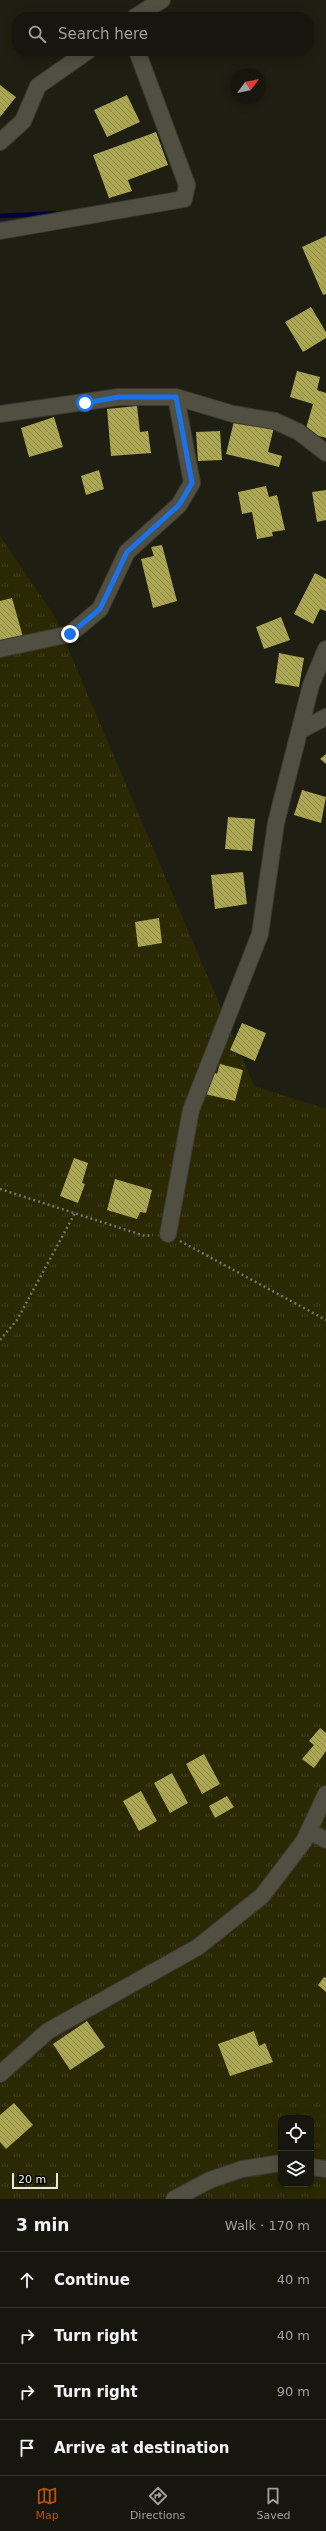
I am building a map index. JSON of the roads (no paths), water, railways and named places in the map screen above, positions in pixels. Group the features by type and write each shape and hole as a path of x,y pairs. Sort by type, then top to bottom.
{"street":[{"path":"143,12 156,2"},
{"path":"0,142 23,121 38,86 81,56"},
{"path":"0,231 184,199 187,185 139,56"},
{"path":"0,414 119,397 176,397 233,414 275,421 299,432 326,453"},
{"path":"0,649 70,634 100,609 127,552 179,505 192,483 176,397"},
{"path":"168,1234 192,1110 260,934 276,823 301,730 311,685 326,649"},
{"path":"301,730 326,717"},
{"path":"0,2074 48,2031 198,1947 262,1896 304,1841 326,1794"},
{"path":"309,1831 326,1840"},
{"path":"174,2199 210,2180 242,2169 278,2163"},
{"path":"314,2167 326,2169"}],"waterway":[{"path":"0,216 61,213"}]}
